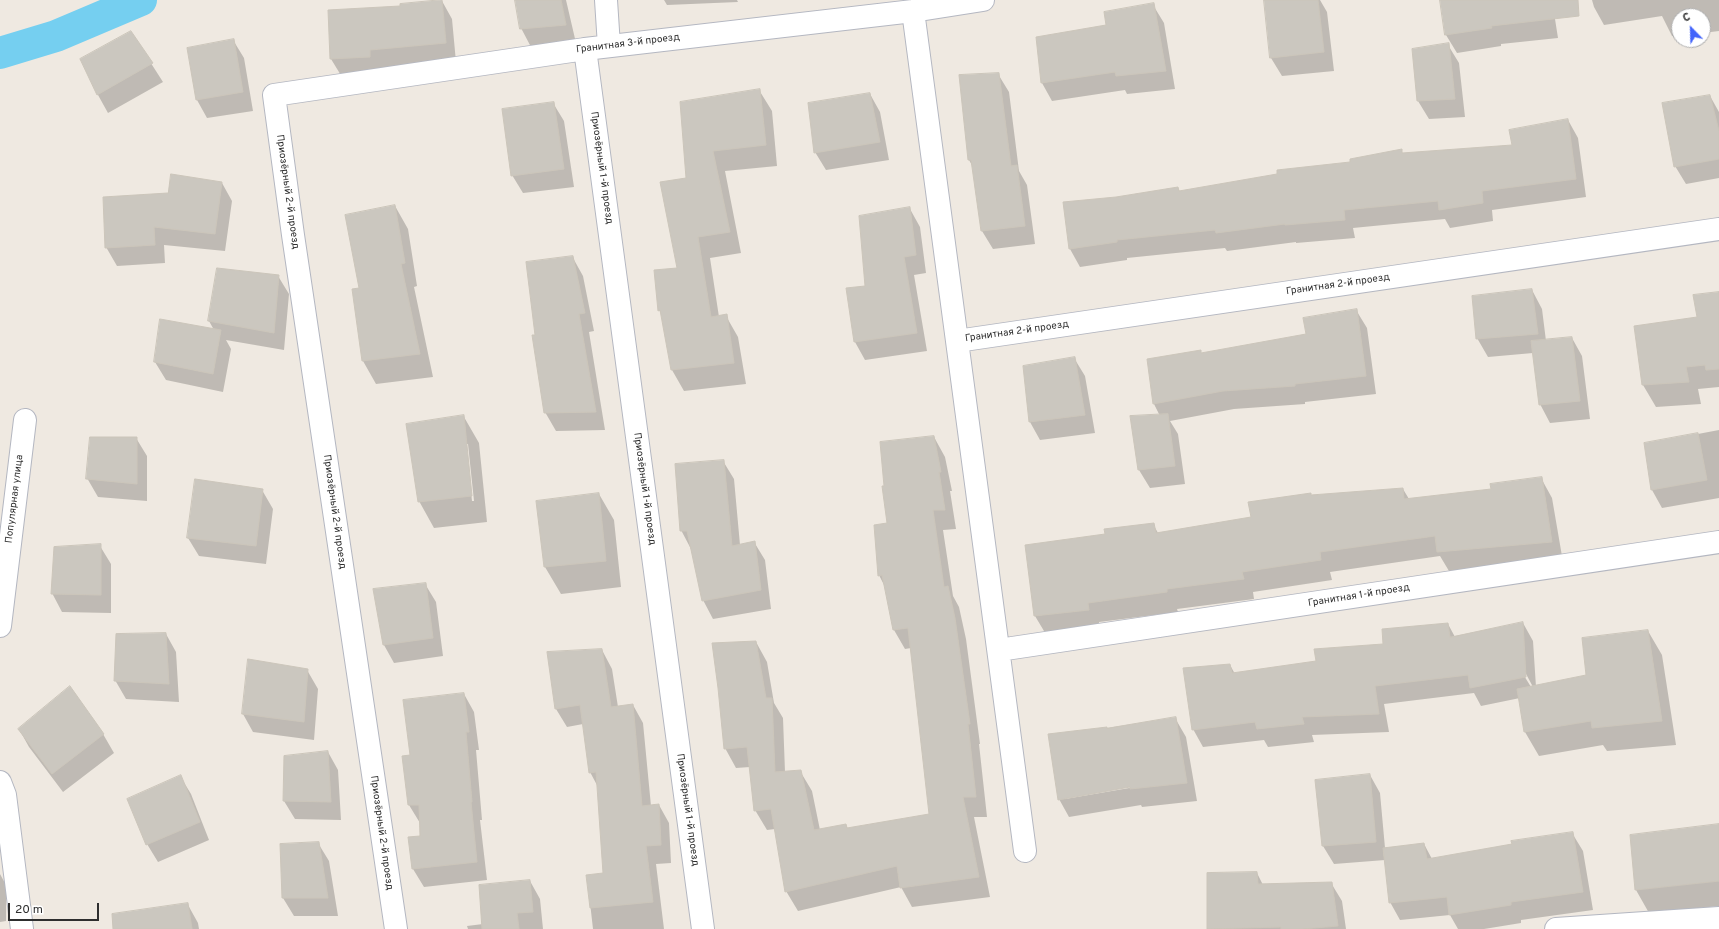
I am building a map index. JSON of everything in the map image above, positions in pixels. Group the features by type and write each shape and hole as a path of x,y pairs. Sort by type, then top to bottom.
{"street":[{"path":"606,0 609,46"},
{"name":"Гранитная 3-й проезд","path":"274,95 585,49 913,11 983,0"},
{"path":"913,11 1025,851"},
{"name":"Приозёрный 1-й проезд","path":"585,49 703,929"},
{"name":"Приозёрный 2-й проезд","path":"274,95 293,235 396,929"},
{"name":"Гранитная 2-й проезд","path":"957,341 1719,229"},
{"name":"Популярная улица","path":"0,626 25,420"},
{"name":"Гранитная 1-й проезд","path":"998,650 1719,542"},
{"path":"0,782 5,795 22,929"},
{"path":"1556,929 1719,918"}],"building":[{"path":"442,0 446,43 370,50 370,57 330,59 328,10 400,6 400,4"},
{"path":"515,0 561,0 566,25 520,29"},
{"path":"1264,0 1318,0 1324,52 1270,58"},
{"path":"1440,0 1578,0 1579,16 1491,26 1492,28 1445,35"},
{"path":"1154,3 1166,71 1116,76 1115,72 1041,83 1036,37 1106,25 1104,12"},
{"path":"131,31 153,63 97,95 80,59"},
{"path":"234,39 243,92 196,100 187,48"},
{"path":"1449,43 1455,99 1417,101 1412,49"},
{"path":"999,73 1011,166 1017,165 1025,226 981,231 971,160 968,160 959,75"},
{"path":"760,89 766,145 713,151 730,232 698,237 711,317 727,314 734,363 671,370 660,310 658,311 654,270 677,268 660,182 686,178 680,102"},
{"path":"870,93 880,142 814,153 808,103"},
{"path":"1710,95 1719,131 1719,159 1674,167 1662,103"},
{"path":"554,102 564,169 511,176 502,109"},
{"path":"1568,119 1576,179 1482,191 1483,203 1439,210 1438,201 1344,210 1345,220 1285,224 1216,233 1215,230 1117,240 1117,242 1069,249 1063,202 1116,197 1178,187 1179,191 1277,174 1277,170 1350,162 1350,159 1402,149 1402,153 1512,145 1509,130"},
{"path":"171,174 222,182 215,234 154,227 155,245 105,248 103,197 168,193"},
{"path":"395,205 405,263 401,264 420,354 362,361 352,289 359,288 345,215"},
{"path":"910,207 916,255 904,257 917,333 854,342 846,288 865,286 859,216"},
{"path":"573,256 585,313 579,314 596,412 544,413 532,335 535,335 526,262"},
{"path":"217,268 279,275 274,333 208,321"},
{"path":"1532,289 1538,334 1476,339 1472,296"},
{"path":"1719,292 1719,369 1706,370 1705,365 1686,367 1689,382 1642,385 1634,326 1697,317 1693,295"},
{"path":"1357,309 1366,376 1295,384 1295,386 1223,391 1153,404 1147,359 1201,350 1201,353 1306,334 1303,318"},
{"path":"160,319 221,330 213,374 154,362"},
{"path":"1572,337 1580,401 1539,405 1531,341"},
{"path":"1075,357 1085,415 1029,422 1023,366"},
{"path":"1168,414 1175,466 1138,470 1130,416"},
{"path":"464,415 472,496 418,502 406,424"},
{"path":"1698,433 1707,480 1651,490 1644,443"},
{"path":"934,436 941,472 939,472 945,510 933,510 944,587 948,586 955,618 970,724 968,724 976,797 963,797 979,877 900,888 897,866 785,892 771,809 754,811 747,747 724,749 712,643 756,641 766,698 772,698 775,772 801,770 814,830 846,824 847,828 929,814 908,628 893,630 882,575 878,576 874,525 887,523 882,486 884,486 880,442"},
{"path":"90,437 137,437 137,484 86,479"},
{"path":"724,460 732,546 755,541 761,590 702,601 687,531 680,531 675,464"},
{"path":"1542,477 1552,542 1437,552 1435,536 1320,552 1321,560 1242,572 1244,579 1167,589 1167,592 1088,603 1089,610 1034,616 1025,545 1105,534 1104,529 1154,523 1156,533 1251,517 1248,502 1311,493 1311,495 1403,488 1404,499 1491,489 1490,484"},
{"path":"195,479 263,489 256,546 187,538"},
{"path":"599,493 606,561 544,567 536,501"},
{"path":"101,544 101,595 51,594 54,547"},
{"path":"426,583 433,638 383,645 373,589"},
{"path":"1523,622 1526,677 1470,688 1468,675 1375,686 1379,714 1302,717 1304,724 1257,729 1255,722 1192,730 1183,668 1230,664 1232,673 1316,661 1314,649 1383,644 1382,629 1448,623 1450,637"},
{"path":"1648,630 1662,721 1592,728 1591,721 1524,732 1517,689 1586,675 1582,638"},
{"path":"166,633 169,684 114,681 116,634"},
{"path":"602,649 611,707 633,704 642,806 659,804 661,845 646,846 653,902 590,908 586,875 603,873 596,772 589,773 580,705 555,709 547,652"},
{"path":"248,659 308,669 304,722 242,714"},
{"path":"70,686 104,734 52,774 18,729"},
{"path":"464,693 469,732 466,732 477,862 412,869 408,837 420,836 419,805 408,805 402,756 410,755 403,700"},
{"path":"1176,717 1187,783 1130,789 1130,787 1058,800 1048,734 1107,728"},
{"path":"328,751 331,802 283,801 284,756"},
{"path":"1370,774 1376,842 1322,846 1315,780"},
{"path":"181,775 200,822 146,845 127,799"},
{"path":"1719,824 1719,881 1635,890 1630,835"},
{"path":"1573,832 1583,892 1511,902 1511,905 1449,915 1447,897 1389,903 1383,848 1424,843 1427,859 1512,844 1511,841"},
{"path":"319,842 328,898 282,898 280,844"},
{"path":"1257,872 1258,884 1332,882 1338,926 1302,929 1281,929 1281,927 1207,929 1207,873"},
{"path":"530,880 533,912 517,913 519,929 482,929 479,885"},
{"path":"188,903 192,929 113,929 112,914"}],"waterway":[{"path":"0,53 56,36 141,0"}]}
